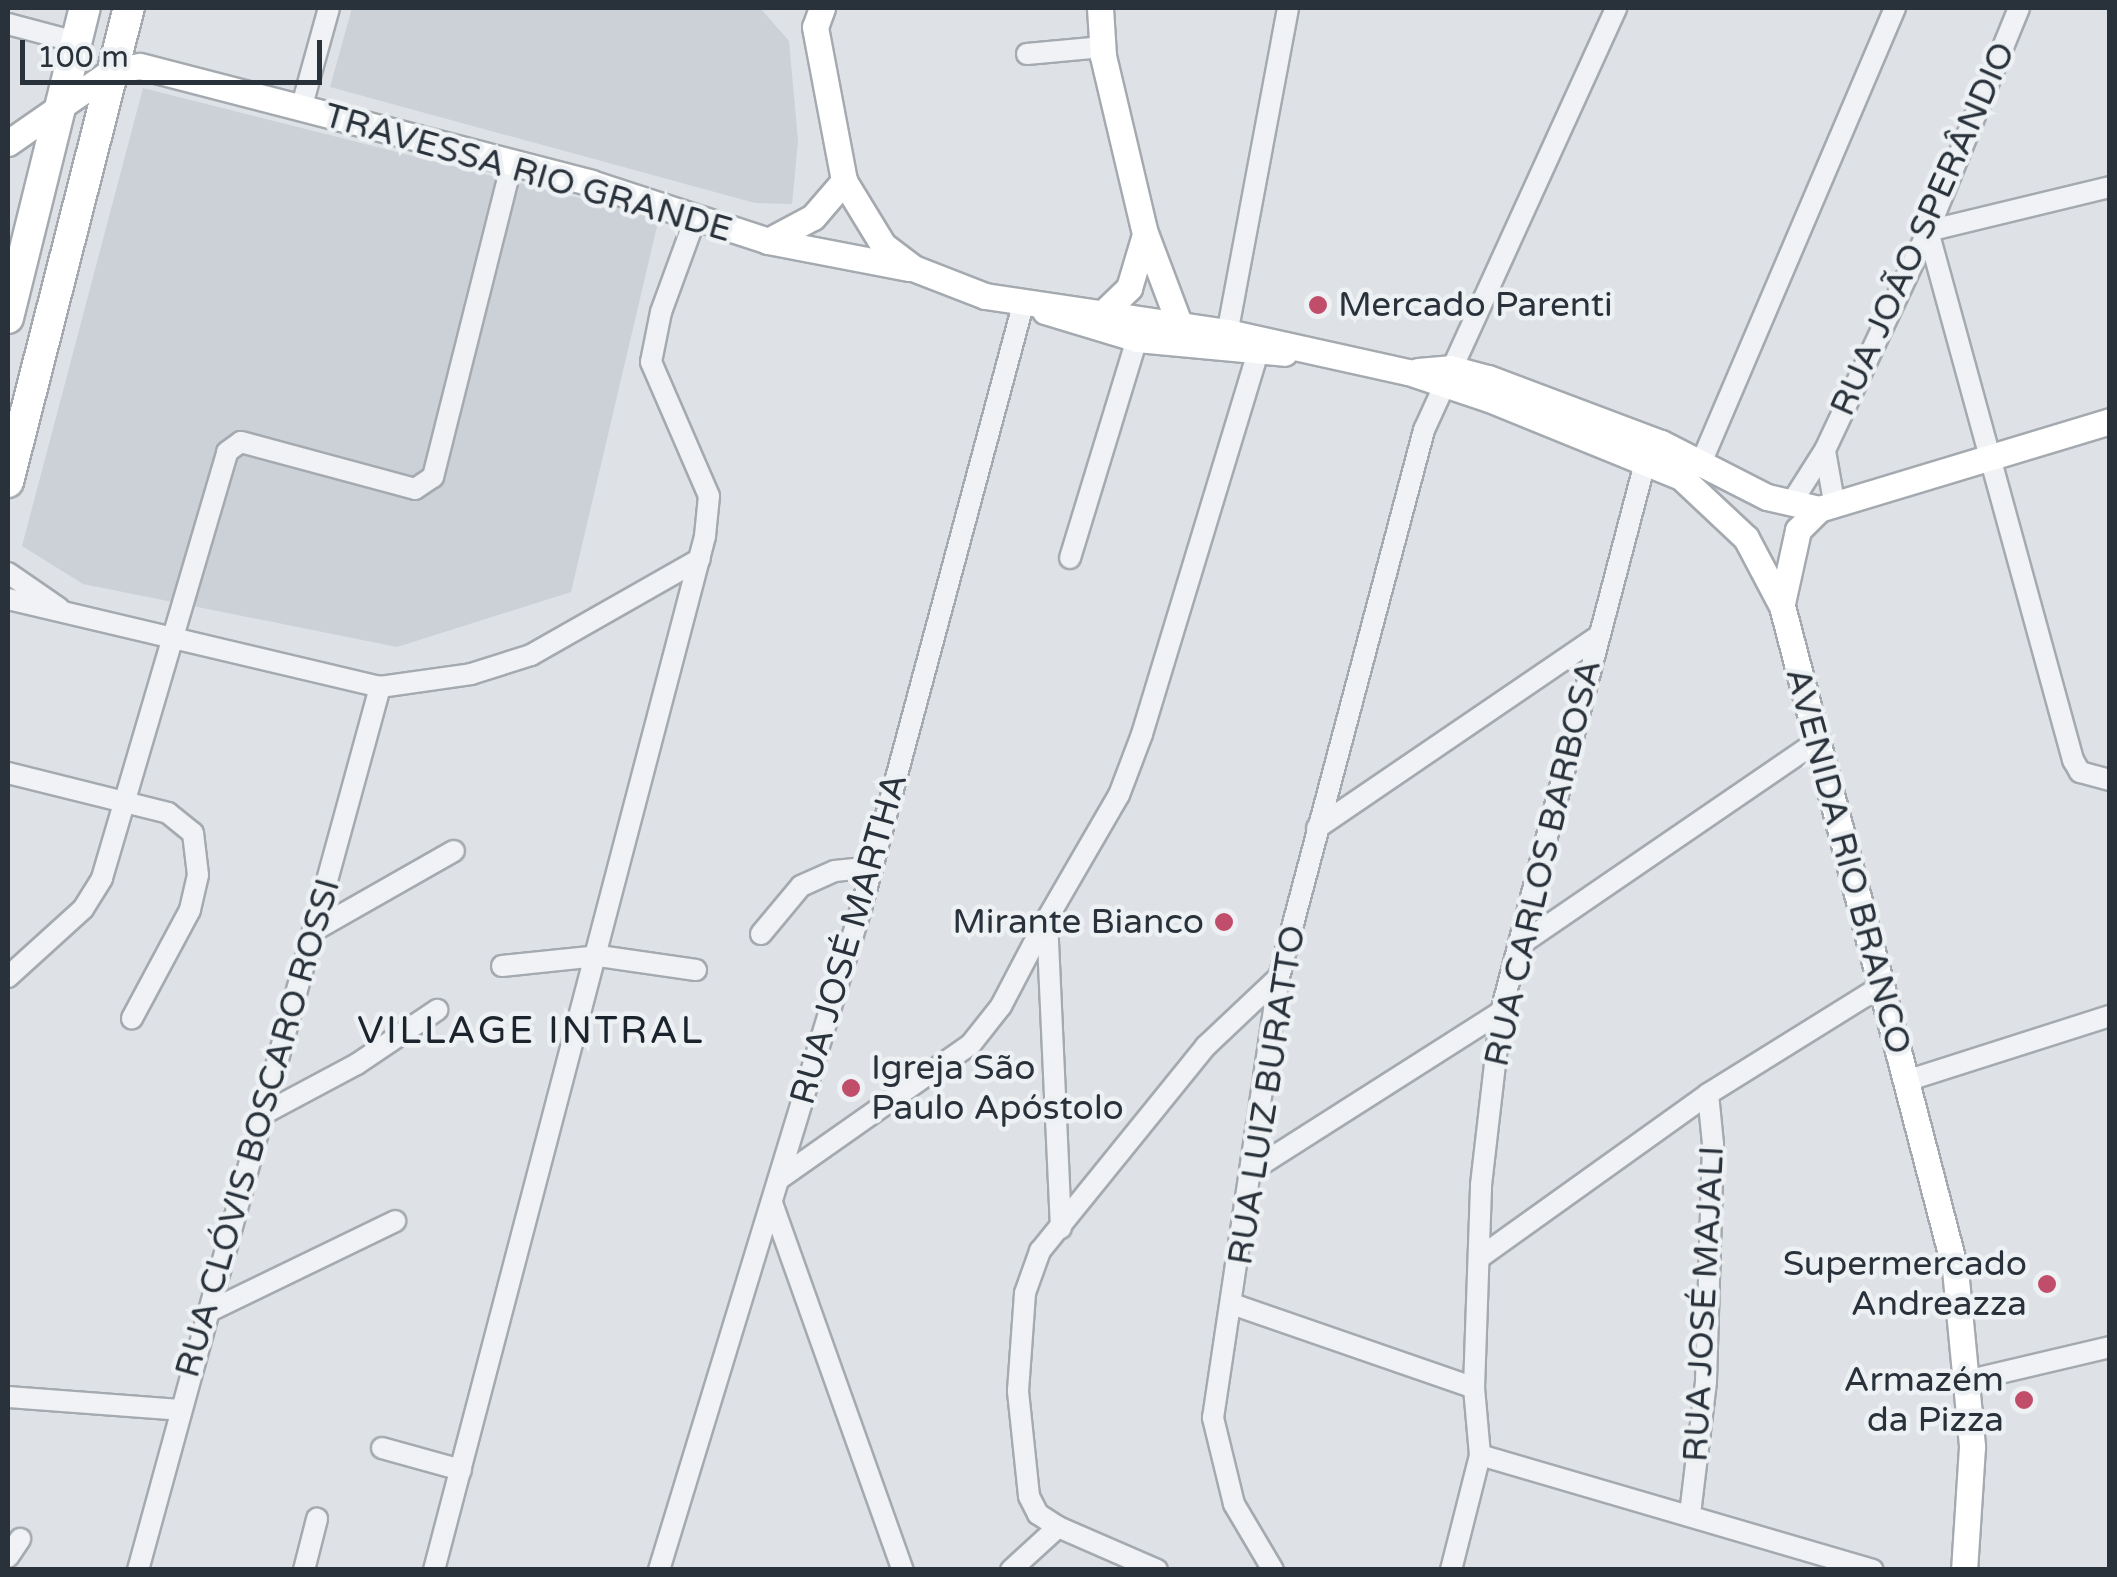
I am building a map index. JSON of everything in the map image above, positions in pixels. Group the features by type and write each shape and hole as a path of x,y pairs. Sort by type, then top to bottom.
{"highway":[{"path":"8,318 19,222 60,108 85,8"},
{"path":"8,482 129,8"}],"main road":[{"path":"1100,8 1103,48 1144,233 1179,322"},
{"name":"AVENIDA RIO BRANCO","path":"813,14 844,181 883,245 912,268 948,287 1138,340 1225,342 1446,376 1582,412 1790,505 1827,508"},
{"name":"TRAVESSA RIO GRANDE","path":"113,70 140,66 512,162 768,241 912,268"},
{"path":"8,144 113,70"},
{"name":"TRAVESSA RIO GRANDE","path":"768,241 812,218 844,181"},
{"path":"1112,310 1135,275 1144,233"},
{"name":"AVENIDA RIO BRANCO","path":"1041,311 1112,310 1179,322 1225,342"},
{"name":"AVENIDA RIO BRANCO","path":"1446,376 1646,459 1681,478 1731,519 1782,606 1878,988 1955,1269 1972,1447 1964,1570"},
{"path":"1782,606 1798,530 1827,508 2110,421"}],"street":[{"path":"301,109 329,8"},
{"path":"1225,342 1288,8"},
{"name":"RUA LUIZ BURATTO","path":"1273,1570 1234,1504 1214,1418 1279,978 1317,828 1446,376 1616,8"},
{"path":"1701,463 1895,8"},
{"name":"RUA JOÃO SPERÂNDIO","path":"1790,505 1825,450 1928,231 2019,8"},
{"path":"8,24 76,42"},
{"path":"1028,54 1103,48"},
{"path":"8,977 82,909 112,852 171,635 227,452 240,442 415,490 433,478 512,162"},
{"path":"2110,187 1928,231 1993,456 2073,760 2080,772 2110,780"},
{"path":"434,1570 599,956 700,559 709,496 651,362 661,312 696,219"},
{"name":"RUA JOSÉ MARTHA","path":"660,1570 1041,311"},
{"path":"1070,558 1138,340"},
{"path":"779,1179 971,1044 1002,1006 1047,918 1119,796 1261,348"},
{"name":"RUA JOÃO SPERÂNDIO","path":"1825,450 1827,508"},
{"name":"RUA CARLOS BARBOSA","path":"1451,1570 1480,1455 1474,1388 1485,1127 1501,1012 1646,459"},
{"path":"8,600 58,608 380,687 472,674 531,655 700,559"},
{"path":"8,574 58,608"},
{"path":"1317,828 1596,638"},
{"name":"RUA CLÓVIS BOSCARO ROSSI","path":"138,1570 180,1410 268,1112 380,687"},
{"path":"1518,946 1816,742"},
{"path":"8,774 182,822 198,850 190,910 132,1018"},
{"path":"314,931 454,851"},
{"path":"761,934 801,886 836,871 872,867"},
{"path":"1047,918 1060,1228"},
{"path":"502,966 599,956 696,970"},
{"path":"1157,1570 1058,1527 1038,1514 1023,1478 1018,1391 1031,1272 1060,1228 1206,1046 1279,978"},
{"path":"1479,1258 1708,1094 1878,988"},
{"path":"268,1112 357,1064 437,1010"},
{"path":"1251,1172 1501,1012"},
{"path":"1906,1081 2110,1016"},
{"name":"RUA JOSÉ MAJALI","path":"1690,1514 1706,1381 1713,1144 1708,1094"},
{"path":"772,1203 904,1570"},
{"path":"210,1311 395,1220"},
{"path":"1232,1304 1474,1388"},
{"path":"1966,1382 2110,1347"},
{"path":"8,1398 180,1410"},
{"path":"382,1448 462,1470"},
{"path":"1480,1455 1873,1570"},
{"path":"304,1570 317,1519"},
{"path":"1011,1570 1058,1527"},
{"path":"8,1557 20,1539"}],"shaded area":[{"path":"352,8 760,8 789,41 798,141 792,204 755,203 330,87"},
{"path":"143,88 659,218 571,592 397,647 83,584 22,546"}],"place":[{"name":"Mercado Parenti","path":"1318,305"},
{"name":"Mirante Bianco","path":"1224,922"},
{"name":"Igreja São Paulo Apóstolo","path":"851,1088"},
{"name":"Supermercado Andreazza","path":"2047,1284"},
{"name":"Armazém da Pizza","path":"2024,1400"}],"district":[{"name":"VILLAGE INTRAL","path":"531,1032"}]}
